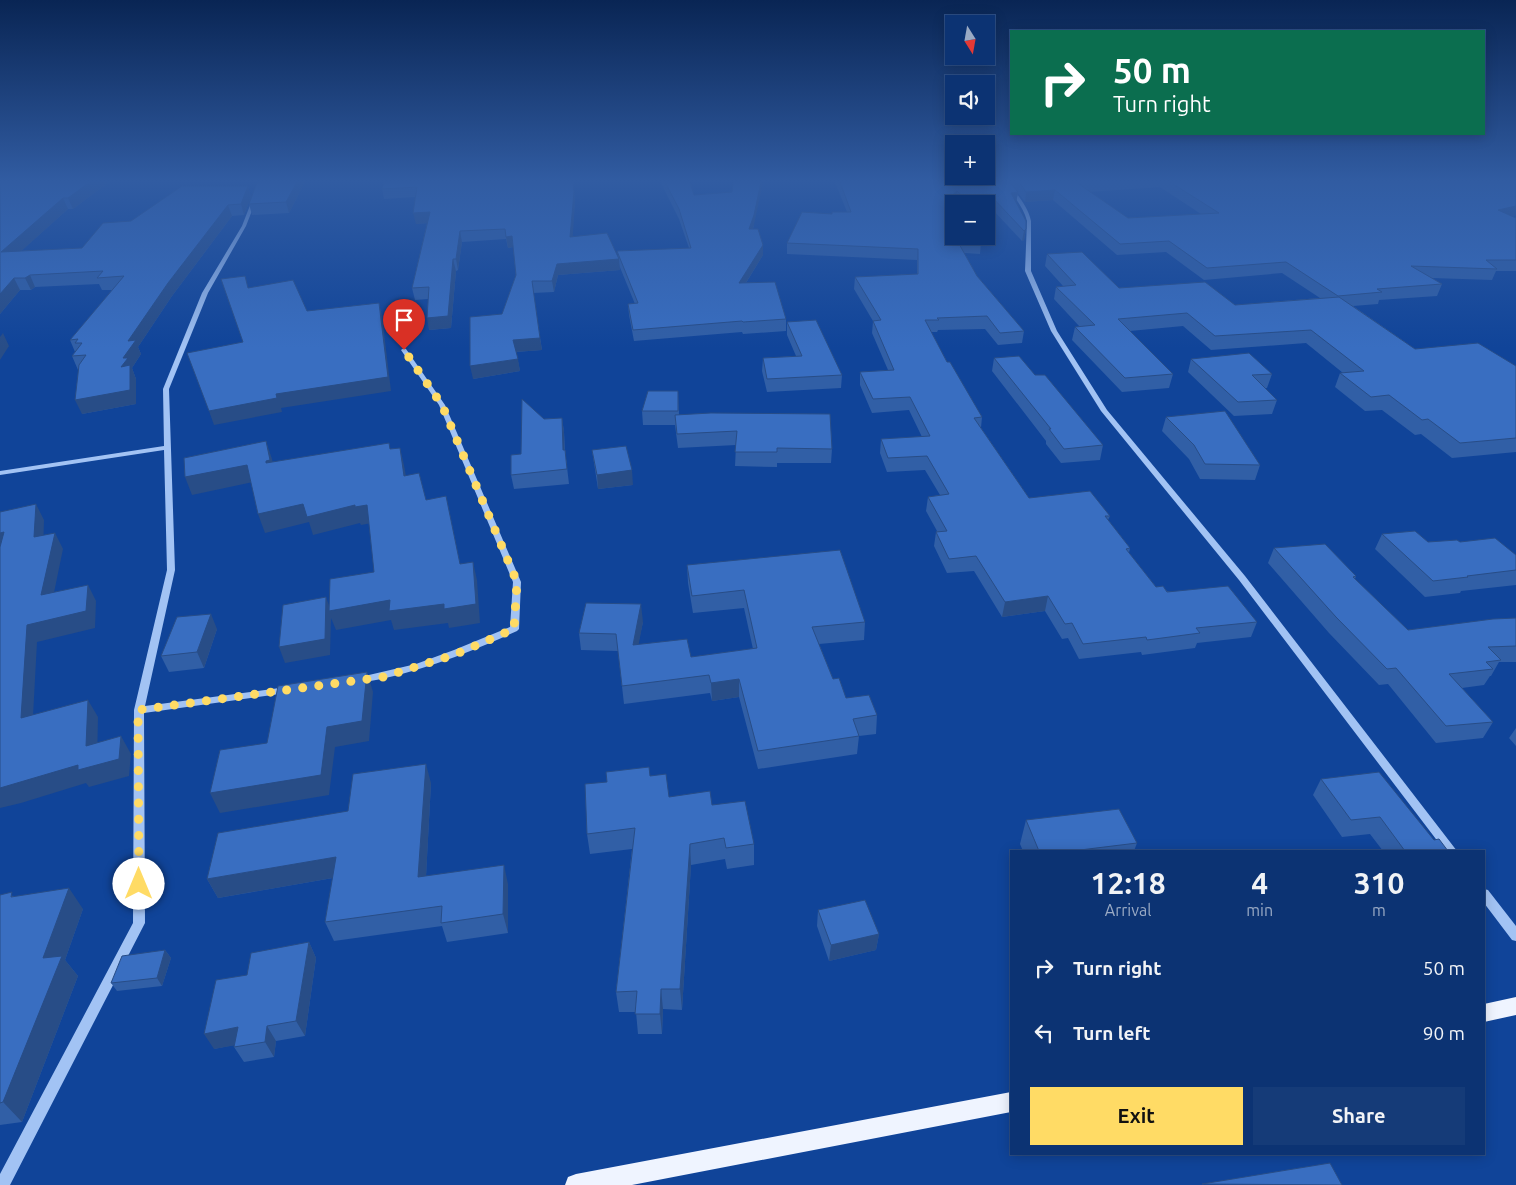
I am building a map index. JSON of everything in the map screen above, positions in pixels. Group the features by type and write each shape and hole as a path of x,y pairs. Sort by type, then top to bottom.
{"main road":[{"path":"1485,1013 1516,1006"},
{"path":"576,1185 1010,1102"}],"street":[{"path":"2,1185 139,923 138,710 171,570 166,448 166,389 205,293 237,237"},
{"path":"1029,237 1028,271 1040,301 1054,331 1094,397 1242,578 1450,850"},
{"path":"353,681 383,677 454,655 514,629 517,582 442,405 404,350"},
{"path":"0,473 166,448"},
{"path":"138,710 295,689"},
{"path":"1485,895 1516,936"}],"building":[{"path":"0,237 18,237 1,252 82,248 91,237 203,237 168,283 128,341 136,340 123,358 128,358 121,367 130,365 130,390 75,400 79,365 86,355 72,356 82,343 75,343 78,339 70,340 124,276 97,278 103,271 30,275 25,278 14,278 0,294"},
{"path":"424,237 459,237 456,259 453,259 448,316 427,318 429,287 412,288"},
{"path":"512,237 609,237 619,259 557,264 552,281 532,281 540,338 513,340 518,359 470,366 470,317 502,314 516,275"},
{"path":"688,237 761,237 763,245 739,283 775,282 786,319 633,330 628,304 638,303 617,251 691,248"},
{"path":"790,237 945,237 945,245 960,245 977,276 1024,331 1000,333 987,316 925,320 947,362 950,362 982,417 974,418 1029,498 1090,491 1110,516 1105,516 1130,548 1126,549 1156,587 1163,586 1167,592 1228,586 1257,622 1196,628 1200,633 1147,640 1146,637 1083,644 1072,623 1065,624 1048,596 1005,602 976,556 949,559 936,532 947,531 928,497 949,494 927,456 888,458 881,439 930,436 910,397 873,399 860,372 894,370 873,321 881,320 855,277 918,274 918,249 787,243"},
{"path":"1112,237 1516,237 1516,260 1486,260 1497,269 1411,266 1442,284 1377,289 1382,292 1338,296 1286,262 1207,268 1169,241 1120,244"},
{"path":"1082,252 1119,288 1205,282 1235,305 1339,297 1415,349 1478,343 1516,366 1516,438 1460,443 1428,419 1422,420 1389,395 1371,397 1340,373 1364,371 1311,330 1215,336 1187,313 1118,319 1173,374 1125,378 1075,327 1095,325 1056,287 1076,285 1047,254"},
{"path":"245,276 248,288 293,280 307,311 379,303 388,377 276,394 277,398 209,411 187,353 243,342 221,279"},
{"path":"816,320 842,375 767,379 763,358 802,356 787,322"},
{"path":"1249,353 1272,374 1252,375 1277,400 1238,402 1191,359"},
{"path":"1019,356 1035,375 1045,375 1103,445 1064,449 1049,429 1051,429 994,358"},
{"path":"648,391 678,391 678,411 642,411"},
{"path":"522,399 544,419 562,418 563,450 565,450 567,469 511,475 511,455 521,454"},
{"path":"1225,411 1260,465 1205,464 1194,445 1166,417"},
{"path":"711,413 830,414 832,449 777,448 777,452 735,452 737,431 677,434 675,415"},
{"path":"266,441 270,460 266,461 266,463 389,443 390,449 400,448 404,476 419,473 426,500 446,496 460,564 473,562 476,604 444,609 444,604 389,611 390,600 329,611 330,579 374,572 367,505 355,507 355,505 307,517 303,504 258,514 247,465 185,477 184,458"},
{"path":"626,446 632,470 597,475 592,450"},
{"path":"36,504 34,537 55,533 41,595 88,585 86,611 27,625 21,718 88,700 86,746 121,736 119,759 78,770 78,765 0,788 0,547 4,532 0,533 0,512"},
{"path":"1415,531 1428,542 1457,540 1460,542 1495,538 1516,555 1516,570 1433,581 1382,534"},
{"path":"1325,544 1356,576 1353,577 1408,630 1493,619 1516,618 1516,646 1488,647 1501,660 1486,662 1493,669 1449,674 1493,722 1446,726 1396,668 1387,669 1336,617 1274,548"},
{"path":"840,550 865,622 812,627 833,679 839,678 846,698 869,695 877,715 853,719 859,736 758,751 739,679 711,683 709,675 622,686 616,634 579,633 586,603 641,604 633,645 687,639 691,657 757,648 744,590 692,596 687,565"},
{"path":"326,597 325,639 279,647 283,605"},
{"path":"211,614 197,652 161,656 177,617"},
{"path":"367,672 362,721 327,727 321,775 210,793 220,750 267,743 278,686"},
{"path":"426,764 418,877 504,865 503,914 441,923 442,906 325,922 336,857 207,879 218,833 348,811 353,774"},
{"path":"649,767 650,776 666,774 669,797 710,791 712,805 745,801 754,844 726,848 724,838 690,844 680,989 661,989 660,1014 635,1014 637,991 616,992 635,828 587,834 585,784 607,782 606,772"},
{"path":"1379,772 1434,840 1439,839 1447,850 1404,850 1380,817 1351,820 1321,779"},
{"path":"1119,809 1137,843 1080,850 1039,850 1026,820"},
{"path":"69,888 43,958 62,956 3,1102 0,1103 0,895 12,892 11,897"},
{"path":"865,900 879,934 831,945 818,910"},
{"path":"309,942 296,1021 267,1026 265,1042 234,1047 238,1027 204,1034 216,980 247,975 251,953"},
{"path":"165,950 157,978 111,983 122,956"},
{"path":"1330,1163 1342,1185 1202,1184"}],"route":[{"path":"139,884 138,710 383,677 454,655 514,629 517,582 442,405 404,350"}]}
